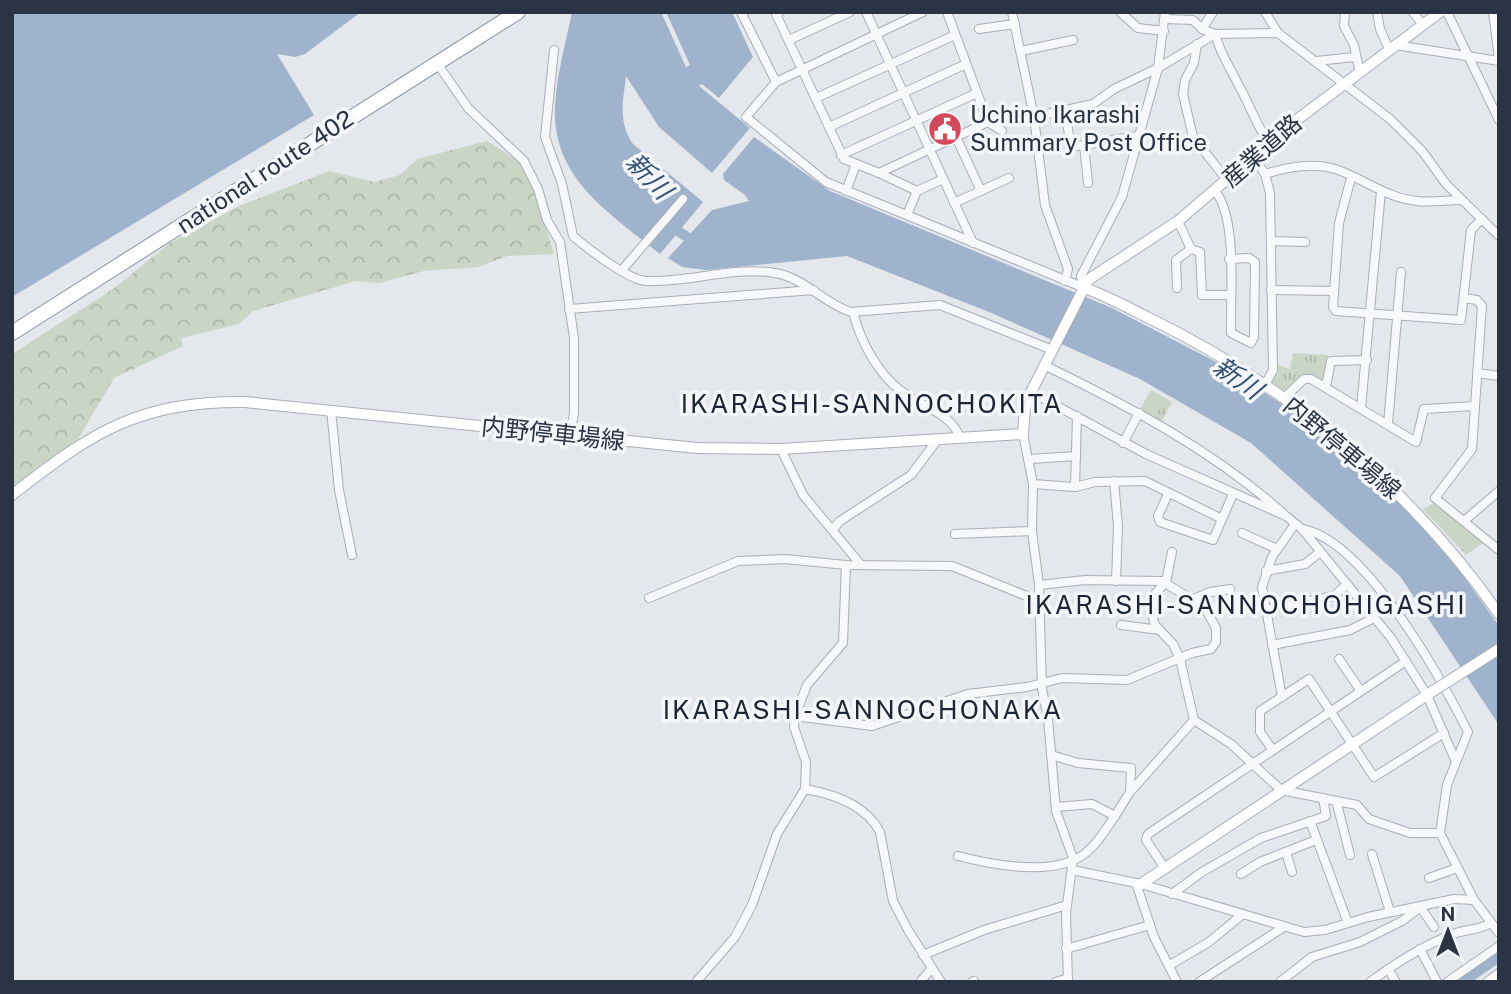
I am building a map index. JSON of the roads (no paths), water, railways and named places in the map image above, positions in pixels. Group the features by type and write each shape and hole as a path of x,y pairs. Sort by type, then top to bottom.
{"highway":[{"name":"national route 402","path":"12,333 518,12"}],"main road":[{"name":"産業道路","path":"1080,289 1178,221 1269,143 1440,12"},
{"path":"1023,434 1025,408 1031,392 1080,289"},
{"name":"内野停車場線","path":"1080,289 1184,335 1284,398 1408,504 1457,558 1499,614"},
{"name":"内野停車場線","path":"12,495 72,448 96,433 156,410 235,402 697,448 781,449 1023,434"},
{"path":"1139,884 1499,649"}],"street":[{"path":"741,12 776,82"},
{"path":"780,12 776,14 841,155 917,191"},
{"path":"789,40 850,12"},
{"path":"866,12 973,243"},
{"path":"923,12 776,82 746,117 825,182 1080,289 1081,276 1122,197 1158,68 1165,16 1193,16 1202,29 1215,34 1278,33"},
{"path":"947,12 988,122 1002,131"},
{"path":"1012,12 1034,117 1045,205 1068,270 1065,281"},
{"path":"1120,12 1139,28 1164,31"},
{"path":"1202,29 1213,12"},
{"path":"1265,12 1278,33 1300,53 1315,61 1398,127 1461,200 1499,236"},
{"path":"1345,12 1344,26 1354,45 1354,57 1360,73"},
{"path":"1377,12 1380,29 1392,47 1436,49 1466,57 1499,60 1493,12"},
{"path":"1413,12 1423,25"},
{"path":"1447,12 1466,57 1499,120"},
{"path":"979,29 1015,24"},
{"path":"1034,117 1093,104 1114,89 1158,68 1215,34"},
{"path":"1215,34 1221,57 1269,143"},
{"path":"816,98 954,35"},
{"path":"1021,51 1073,40"},
{"path":"1197,44 1194,63 1185,80 1184,94 1194,137 1227,180"},
{"path":"554,50 545,137 562,184 569,226 573,236 622,270 643,281 770,272 798,280 839,308 853,312 940,304 1052,347"},
{"path":"1315,61 1354,57"},
{"path":"436,62 468,108 530,170 547,220 560,242 575,353 574,413 570,436"},
{"path":"829,127 966,64"},
{"path":"841,155 977,93"},
{"path":"1065,111 1071,147 1137,136"},
{"path":"879,173 988,122"},
{"path":"956,137 981,191"},
{"path":"1084,145 1088,183"},
{"path":"1253,156 1265,174 1270,193 1273,370 1265,386"},
{"path":"846,191 856,164"},
{"path":"1265,174 1284,168 1319,166 1337,169 1381,191 1417,201 1461,200"},
{"path":"954,203 1009,178"},
{"path":"1351,178 1340,215 1333,307 1336,311 1461,320 1471,230 1482,219"},
{"path":"908,215 917,191 943,179"},
{"path":"1215,191 1227,220 1231,333 1251,343 1254,337 1255,262 1250,258 1229,258"},
{"path":"1361,408 1381,191"},
{"path":"622,270 683,199"},
{"path":"1178,221 1191,249 1200,252 1202,295 1230,295"},
{"path":"1271,241 1305,242"},
{"path":"1177,288 1176,260 1191,249"},
{"path":"1388,424 1401,272"},
{"path":"569,309 814,290"},
{"path":"1271,290 1334,291"},
{"path":"1464,298 1476,300 1482,306 1472,449 1435,498 1499,550"},
{"path":"853,312 870,356 900,390 953,424 960,438"},
{"path":"1325,387 1331,360 1367,360"},
{"path":"1044,365 1139,413 1214,457 1298,527 1374,618 1429,694 1456,762"},
{"path":"1477,373 1499,376"},
{"path":"1284,398 1307,379 1416,442 1424,409 1475,406"},
{"path":"1031,392 1123,443 1286,516"},
{"path":"331,410 339,490 352,555"},
{"path":"1123,443 1139,413"},
{"path":"1074,487 1077,416"},
{"path":"1023,434 1030,458 1033,484 1032,531 1043,682 1056,807 1073,859 1067,905 1068,980 1056,982"},
{"path":"833,529 840,521 911,475 938,439"},
{"path":"781,449 803,495 861,565"},
{"path":"1030,458 1076,456"},
{"path":"1033,484 1074,487 1114,481 1145,481 1222,519"},
{"path":"1114,481 1118,526 1116,581"},
{"path":"1464,521 1499,491"},
{"path":"1168,494 1158,516 1160,522 1213,540 1233,494"},
{"path":"1282,696 1262,587 1266,571 1277,549 1298,527"},
{"path":"1298,527 1310,531 1350,559 1415,635 1468,732 1444,795 1440,832 1474,900 1499,933"},
{"path":"955,534 1032,531"},
{"path":"1242,533 1277,549"},
{"path":"1172,552 1167,582 1153,596 1152,605 1156,625 1173,644 1180,659 1194,720 1231,744 1281,790 1323,798 1337,804 1357,805 1369,819 1410,833 1440,832"},
{"path":"1266,571 1306,564 1318,553"},
{"path":"649,598 715,568 747,558 785,558 846,565 952,566 1038,601"},
{"path":"696,982 734,937 751,905 777,835 805,789 806,762 794,727 795,716 807,685 843,643 846,565"},
{"path":"795,716 872,726 955,697 1027,687 1062,678 1127,680 1211,649 1216,642 1216,628 1212,618 1195,599 1167,582 1085,580 1038,585"},
{"path":"1265,610 1334,596 1346,584"},
{"path":"1195,599 1210,592 1230,589"},
{"path":"1272,645 1350,631 1374,618"},
{"path":"1121,625 1160,630"},
{"path":"1339,659 1360,690"},
{"path":"1164,867 1145,837 1406,661"},
{"path":"1272,749 1260,732 1260,710 1309,679 1374,777 1444,733"},
{"path":"958,856 1013,868 1082,856 1115,816 1130,792 1194,720"},
{"path":"1051,755 1079,763 1131,768 1130,792"},
{"path":"805,789 853,805 868,813 876,823 893,901 940,982"},
{"path":"1172,894 1202,872 1261,838 1325,816 1323,798"},
{"path":"1056,807 1092,804 1115,816"},
{"path":"1337,804 1350,855"},
{"path":"1310,821 1349,923"},
{"path":"1241,874 1316,840"},
{"path":"1286,852 1292,872"},
{"path":"1372,854 1390,912"},
{"path":"1429,878 1457,868"},
{"path":"1072,870 1139,884 1304,932 1325,930 1390,912 1454,900 1474,900"},
{"path":"1139,884 1150,925 1177,982"},
{"path":"923,955 984,930 1067,905"},
{"path":"1421,908 1434,927"},
{"path":"1280,982 1312,957 1360,942 1402,921 1421,908"},
{"path":"1170,965 1209,942 1244,914"},
{"path":"1370,982 1420,949 1457,933 1479,931 1492,923"},
{"path":"1066,949 1150,925"},
{"path":"1199,982 1284,927"},
{"path":"1447,982 1499,946"},
{"path":"1420,949 1437,982"},
{"path":"920,982 932,968"},
{"path":"1388,970 1396,982"},
{"path":"1487,982 1499,974"}],"water":[{"path":"12,12 361,12 305,54 295,57 277,54 314,115 12,297"},
{"path":"572,12 661,12 686,67 690,65 666,12 732,12 753,57 719,98 702,84 699,86 750,128 712,173 659,127 626,76 623,120 628,136 633,144 703,202 660,254 588,193 563,155 557,133 555,108 559,72"},
{"path":"754,137 830,191 1112,308 1224,366 1292,411 1423,519 1499,626 1499,725 1400,576 1251,443 1140,379 989,312 847,256 706,270 682,267 668,258 712,210 749,201 724,180 723,174"}],"waterway":[{"name":"新川","path":"669,225 699,245"},
{"path":"1463,982 1499,957"}],"tunnel":[{"path":"343,113 352,128"}],"place":[{"name":"Uchino Ikarashi Summary Post Office","path":"945,129"}],"district":[{"name":"IKARASHI-SANNOCHOKITA","path":"872,404"},
{"name":"IKARASHI-SANNOCHOHIGASHI","path":"1246,605"},
{"name":"IKARASHI-SANNOCHONAKA","path":"863,710"}]}
